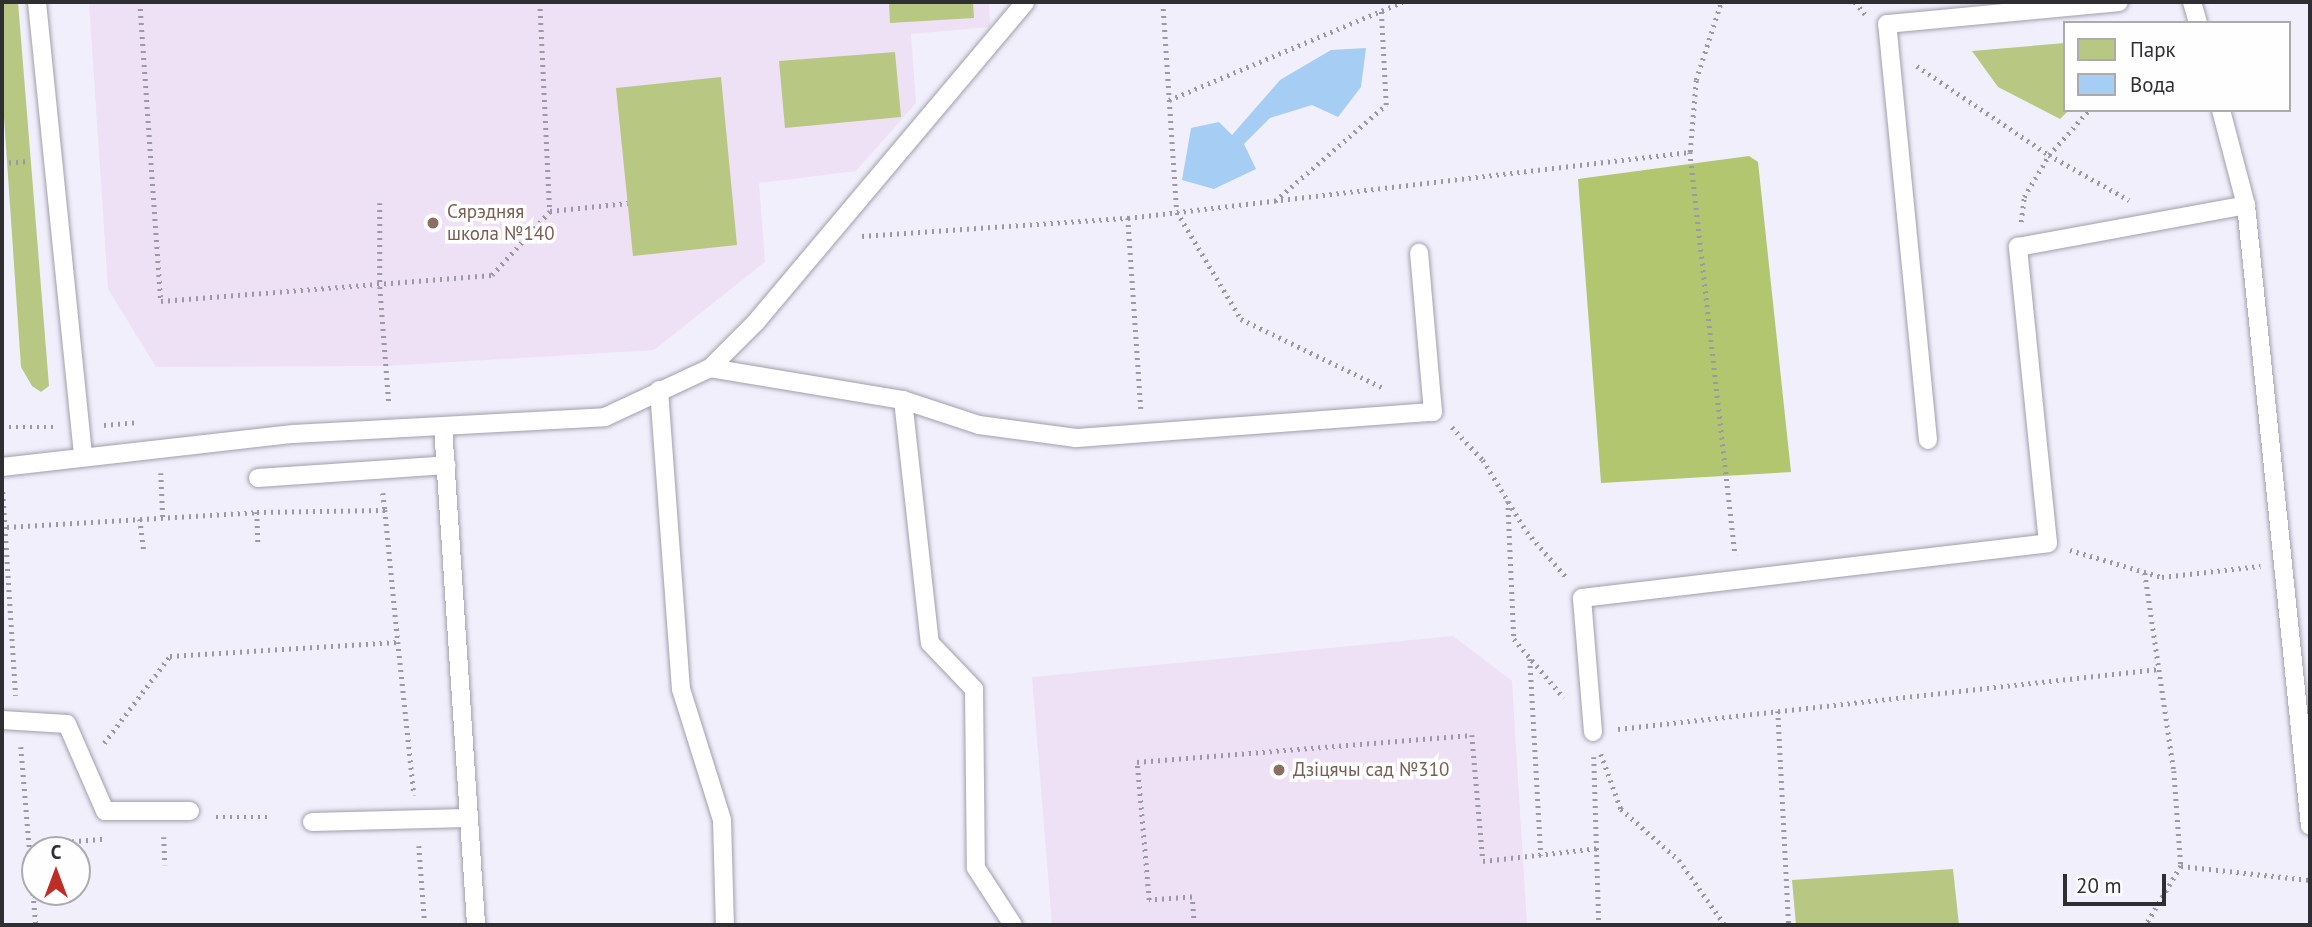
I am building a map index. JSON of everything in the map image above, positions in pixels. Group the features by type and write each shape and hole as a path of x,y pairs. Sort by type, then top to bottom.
{"lane":[{"path":"37,2 83,456"},
{"path":"2,467 293,434 605,417 710,368 756,321 822,239 1025,2"},
{"path":"1928,440 1887,24 2119,2"},
{"path":"2192,2 2197,21"},
{"path":"2222,112 2246,205 2310,827"},
{"path":"1593,732 1582,598 2048,543 2018,247 2246,205"},
{"path":"710,368 903,400 979,425 1076,438 1433,412 1419,253"},
{"path":"659,390 681,689 722,820 725,925"},
{"path":"903,400 930,643 974,689 976,868 1013,925"},
{"path":"443,427 476,925"},
{"path":"258,478 447,465"},
{"path":"2,720 67,724 105,811 197,814"},
{"path":"312,822 467,818"}],"path":[{"path":"140,2 161,301 380,287 492,275 550,211 628,204"},
{"path":"540,2 550,211"},
{"path":"1163,2 1177,212 1241,319 1433,412 1483,460 1527,533 1571,582"},
{"path":"1169,100 1402,2"},
{"path":"1721,2 1696,80 1690,152 1738,580"},
{"path":"1855,2 1891,48 2049,155 2100,183"},
{"path":"1274,201 1386,105 1381,10"},
{"path":"2018,247 2024,197 2049,155 2087,112"},
{"path":"822,239 1128,218 1690,152"},
{"path":"380,204 380,287 389,405"},
{"path":"1128,218 1143,435"},
{"path":"1508,500 1514,639 1593,732 1621,809 1679,860 1725,925"},
{"path":"7,527 257,512 384,510 417,821 425,925"},
{"path":"257,512 258,543"},
{"path":"140,519 144,551"},
{"path":"2048,543 2162,577 2239,569"},
{"path":"2145,573 2159,669 2181,866 2146,925"},
{"path":"103,745 170,656 398,642"},
{"path":"1530,658 1541,856"},
{"path":"1593,732 2159,669"},
{"path":"1778,711 1789,925"},
{"path":"1593,732 1600,925"},
{"path":"1194,925 1192,897 1149,900 1138,762 1472,735 1483,861 1599,848"},
{"path":"197,814 267,817"},
{"path":"152,838 164,837 165,865"},
{"path":"103,839 116,839"},
{"path":"2181,866 2310,880"}],"shaded area":[{"name":"Сярэдняя школа №140","path":"89,2 989,2 990,27 911,34 916,103 856,171 759,183 765,262 654,350 386,366 156,367 108,289"},
{"name":"Дзіцячы сад №310","path":"1453,636 1512,681 1527,925 1052,925 1032,677"}],"green space":[{"path":"2,2 18,2 49,386 41,392 32,386 21,367 2,88"},
{"path":"889,2 973,2 974,18 890,23"},
{"path":"2064,43 2064,112 2067,112 2060,119 1998,87 1972,51"},
{"path":"895,52 901,117 785,128 779,61"},
{"path":"721,77 737,245 633,256 616,88"},
{"path":"1749,156 1758,162 1791,472 1601,483 1578,179"},
{"path":"1953,869 1959,925 1796,925 1792,880"}],"water":[{"path":"1366,48 1361,87 1338,117 1312,105 1270,118 1244,144 1256,169 1214,189 1182,180 1191,128 1219,122 1232,135 1280,80 1331,50"}],"place":[{"name":"Сярэдняя школа №140","path":"433,223"},
{"name":"Дзіцячы сад №310","path":"1279,770"}]}
